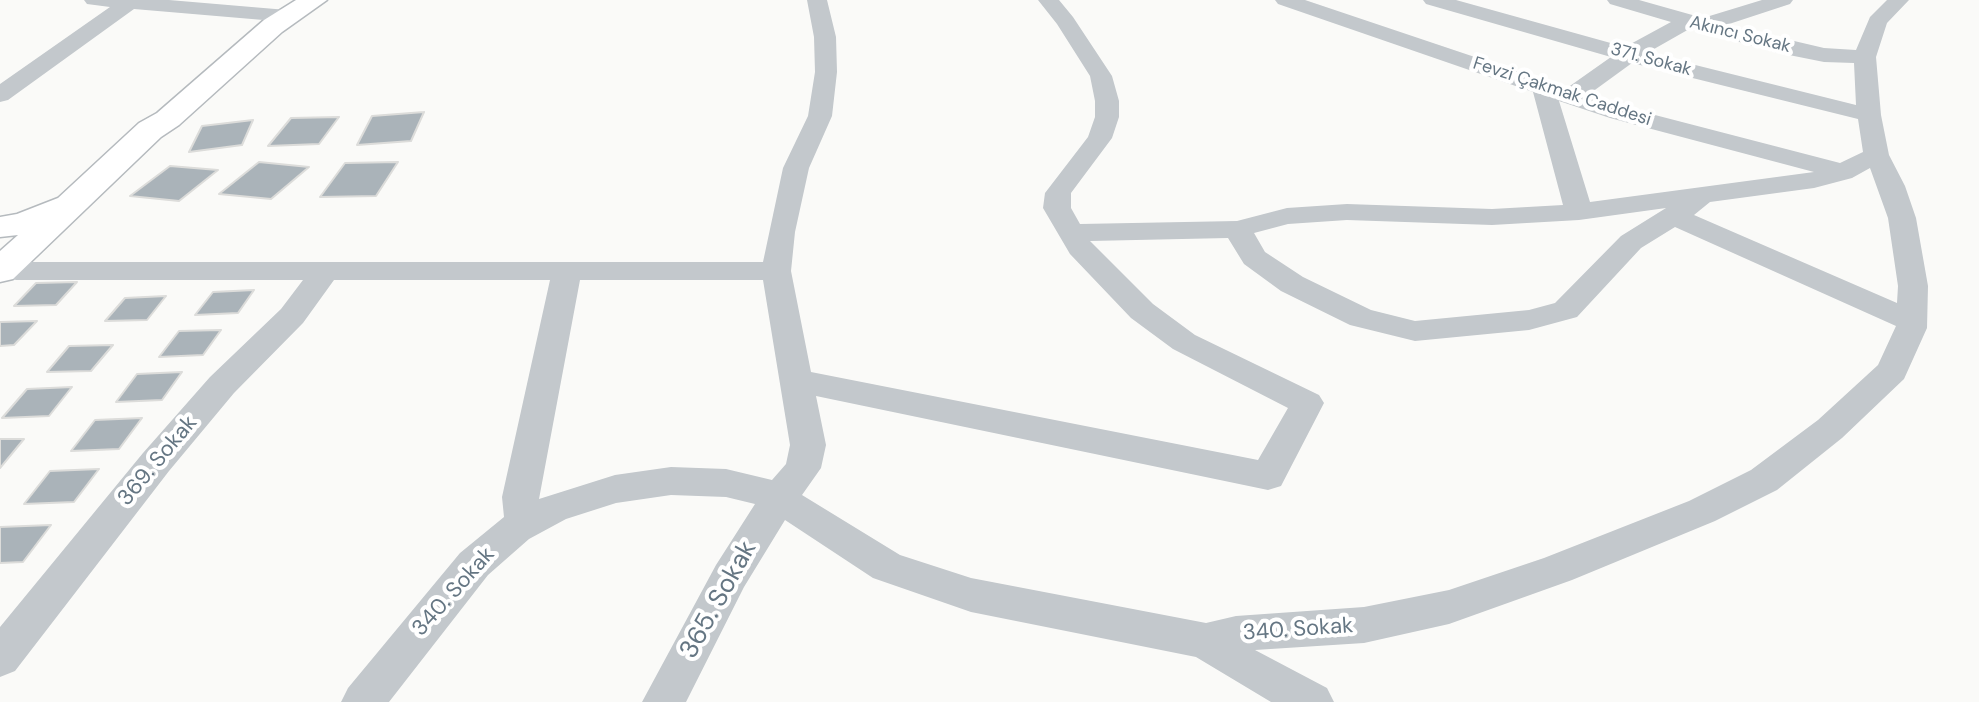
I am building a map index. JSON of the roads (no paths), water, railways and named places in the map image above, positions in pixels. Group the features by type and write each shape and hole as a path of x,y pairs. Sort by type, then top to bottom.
{"main road":[{"path":"0,229 56,210 150,130 168,119 253,42 314,0"},
{"path":"5,276 51,231 165,131 168,119"},
{"path":"51,231 102,174"},
{"path":"0,229 51,231"}],"street":[{"name":"365. Sokak","path":"664,702 730,576 778,499 803,468 808,445 776,271 781,232 796,168 820,116 826,72 825,37 817,0"},
{"path":"797,381 1268,476 1307,403 1184,342 1120,291 1099,270 1070,233 1057,208 1058,193 1100,138 1107,117 1107,101 1101,76 1066,21 1048,0"},
{"name":"Fevzi Çakmak Caddesi","path":"1285,0 1619,113 1843,172"},
{"name":"371. Sokak","path":"1433,0 1467,4 1628,55 1869,115"},
{"name":"Akıncı Sokak","path":"1617,0 1693,24 1824,55 1865,57"},
{"path":"1579,212 1556,92 1693,24 1783,0"},
{"name":"340. Sokak","path":"363,702 474,564 524,524 553,509 615,489 671,481 726,483 757,489 887,567 971,595 1206,641 1236,634 1364,625 1449,607 1558,569 1702,511 1764,480 1830,429 1892,371 1911,321 1913,286 1902,218 1892,186 1876,155 1869,115 1865,57 1877,21 1899,0"},
{"path":"0,95 112,1 287,16"},
{"path":"1413,42 1467,4"},
{"path":"1070,233 1237,229 1287,216 1347,212 1492,217 1579,212 1814,180 1843,172 1876,155"},
{"path":"1237,229 1254,258 1292,284 1361,318 1415,331 1529,320 1566,310 1631,242 1707,195"},
{"path":"1673,216 1911,321"},
{"path":"5,276 325,271 776,271"},
{"name":"369. Sokak","path":"0,658 156,462 222,385 292,316 325,271"},
{"path":"524,524 520,497 567,271"},
{"path":"1206,641 1237,662 1312,702"}]}
